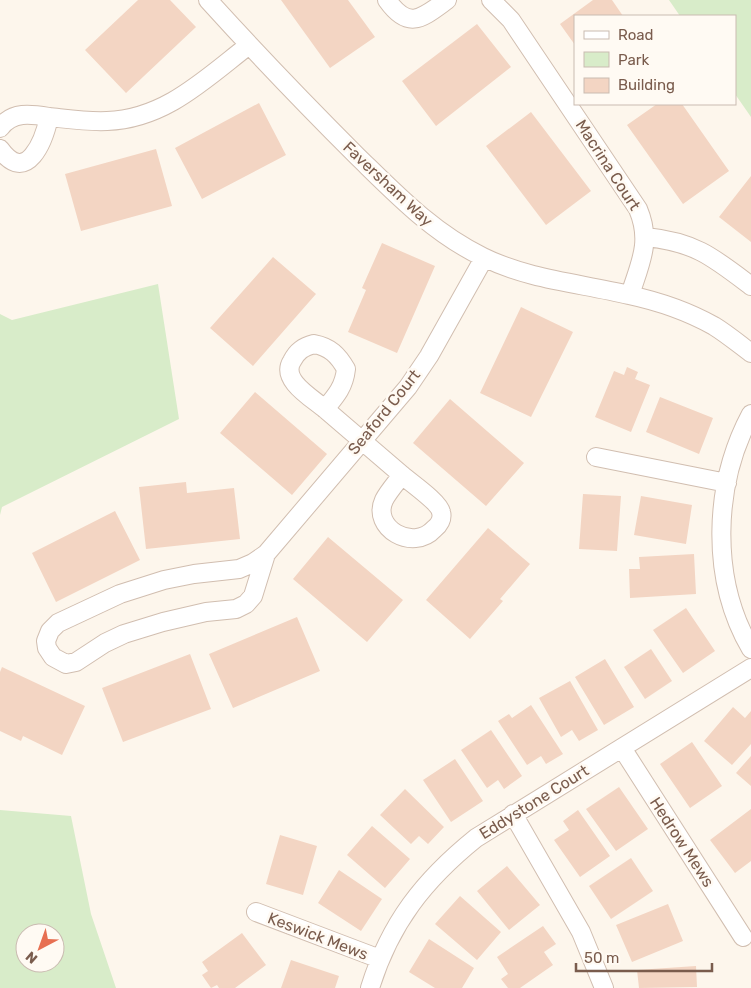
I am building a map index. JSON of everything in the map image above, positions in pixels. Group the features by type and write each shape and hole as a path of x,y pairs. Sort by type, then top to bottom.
{"street":[{"name":"Faversham Way","path":"208,0 315,114 421,218 451,239 484,258 518,272 554,282 630,295 678,310 714,326 751,353"},
{"path":"387,0 402,17 412,20 422,18 447,0"},
{"name":"Macrina Court","path":"491,0 511,20 638,209 644,223 646,237"},
{"path":"0,128 4,122 16,116 29,114 107,121 132,118 155,112 177,101 249,45"},
{"path":"0,149 4,155 18,161 27,160 35,155 39,149 49,117"},
{"path":"630,295 646,237 672,240 690,245 712,256 751,286"},
{"name":"Seaford Court","path":"266,554 252,596 246,604 236,609 206,612 124,634 105,643 76,662 66,664 53,657 46,648 46,641 50,631 58,623 120,594 171,579 239,569 254,563 266,554 408,386 429,356 484,258"},
{"path":"325,409 402,475"},
{"path":"751,414 734,456 727,483 722,517 722,557 727,587 733,611 751,649"},
{"path":"596,456 727,483"},
{"name":"Eddystone Court","path":"370,988 380,959 403,914 424,886 449,860 476,838 513,814 751,668"},
{"name":"Hedrow Mews","path":"622,748 743,937"},
{"path":"513,814 581,932 604,988"},
{"name":"Keswick Mews","path":"256,912 380,959"}],"green space":[{"path":"669,0 751,0 751,117 736,95 736,15 679,15"},
{"path":"158,284 179,419 2,507 0,515 0,314 12,320"},
{"path":"0,810 71,816 91,914 116,988 0,988"}],"building":[{"path":"138,0 170,0 196,27 126,93 85,50"},
{"path":"281,0 348,0 375,37 330,68"},
{"path":"593,0 612,0 622,15 574,15 574,44 560,24"},
{"path":"477,24 511,67 436,126 402,81"},
{"path":"259,103 286,155 202,199 175,148"},
{"path":"656,105 683,105 729,171 683,204 627,125"},
{"path":"531,112 591,191 546,225 486,146"},
{"path":"156,149 172,206 81,231 65,174"},
{"path":"751,176 751,242 719,217"},
{"path":"382,243 435,266 397,353 348,332 366,290 362,288"},
{"path":"273,257 316,294 253,366 210,328"},
{"path":"521,307 573,332 531,417 480,393"},
{"path":"627,367 638,372 635,379 650,385 631,432 595,417 614,371 624,375"},
{"path":"255,392 327,454 292,495 220,433"},
{"path":"660,397 713,418 699,454 646,432"},
{"path":"450,399 524,463 486,506 413,443"},
{"path":"186,482 187,493 234,488 240,539 146,549 139,487"},
{"path":"583,494 621,496 617,551 579,549"},
{"path":"641,496 692,505 686,544 634,535"},
{"path":"115,511 140,560 56,602 32,553"},
{"path":"488,528 530,564 500,599 503,601 470,639 426,600"},
{"path":"328,537 403,600 367,642 293,579"},
{"path":"694,554 696,594 630,598 629,569 640,569 639,557"},
{"path":"686,608 715,651 683,673 653,630"},
{"path":"297,617 320,671 233,708 209,654"},
{"path":"651,649 672,681 645,699 624,667"},
{"path":"190,654 211,709 123,742 102,688"},
{"path":"605,659 634,707 604,725 575,677"},
{"path":"2,667 85,706 62,755 23,736 21,741 0,731 0,672"},
{"path":"570,681 598,730 579,741 572,730 561,737 539,698"},
{"path":"531,705 563,754 546,764 541,756 527,765 498,721 509,714 512,718"},
{"path":"733,707 745,718 751,711 751,744 732,765 704,741"},
{"path":"491,730 522,776 504,789 498,780 487,788 461,750"},
{"path":"692,742 722,786 690,808 660,764"},
{"path":"751,756 751,786 736,773"},
{"path":"455,759 483,801 451,822 423,780"},
{"path":"619,787 648,829 616,851 586,809"},
{"path":"405,789 444,827 428,844 419,836 411,844 380,815"},
{"path":"751,809 751,861 735,873 710,840"},
{"path":"578,810 610,856 580,877 554,840 569,830 563,821"},
{"path":"372,826 410,859 385,888 347,855"},
{"path":"280,835 317,846 303,895 266,884"},
{"path":"631,858 653,891 611,919 589,886"},
{"path":"507,866 540,905 509,930 477,891"},
{"path":"339,870 382,899 361,931 318,903"},
{"path":"460,896 501,932 477,960 435,924"},
{"path":"668,904 683,941 632,962 616,925"},
{"path":"543,926 556,944 544,952 553,965 520,988 508,988 501,979 508,974 497,957"},
{"path":"242,933 266,965 235,988 219,988 217,985 211,988 202,975 208,971 202,962"},
{"path":"429,939 474,968 462,988 435,988 409,972"},
{"path":"291,960 339,976 335,988 281,988"},
{"path":"696,966 697,987 639,988 637,970"}]}
